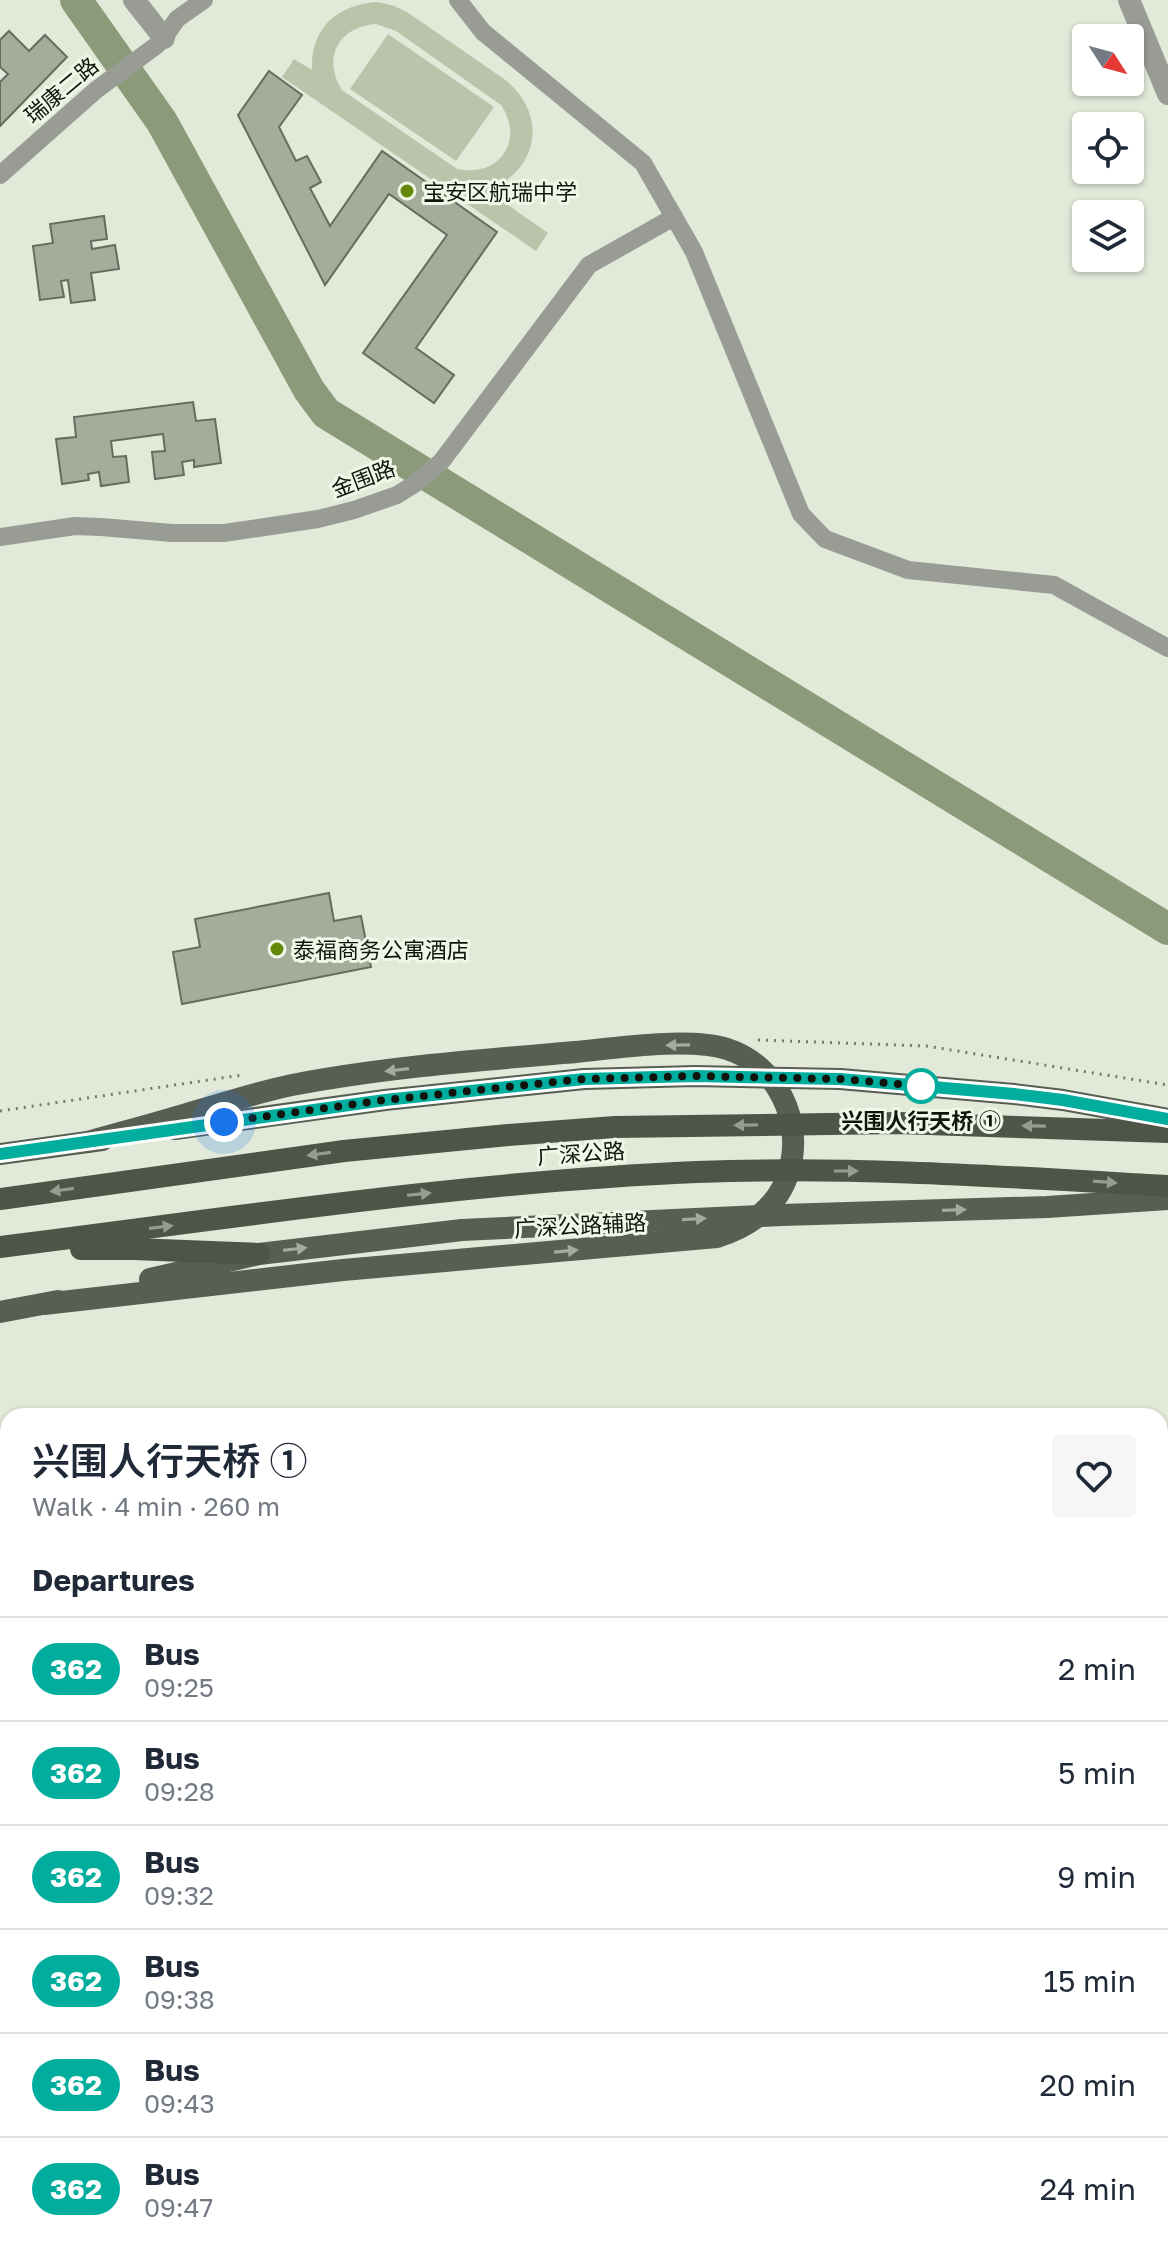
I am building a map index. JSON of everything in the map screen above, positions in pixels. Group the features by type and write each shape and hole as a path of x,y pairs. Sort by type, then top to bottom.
{"highway":[{"name":"广深公路","path":"0,1199 344,1151 615,1127 898,1123 1168,1132"},
{"name":"广深公路","path":"0,1248 352,1201 509,1184 685,1173 889,1171 1168,1186"},
{"path":"0,1248 259,1254"}],"main road":[{"path":"44,1304 287,1276 700,1240 733,1232 762,1214 778,1195 789,1172 794,1139 787,1105 769,1077 743,1056 710,1045 630,1047 341,1077 242,1097 88,1142"},
{"path":"0,1154 431,1095 584,1079 695,1076 840,1079 1014,1094 1168,1119"},
{"name":"广深公路辅路","path":"0,1312 259,1254 462,1230 782,1215 1047,1207 1168,1199"}],"street":[{"path":"134,0 160,42"},
{"name":"瑞康二路","path":"0,175 96,90 160,42 177,19 204,0"},
{"path":"458,0 483,32 643,163 694,252 801,514 825,539 908,570 1054,585 1168,648"},
{"path":"1129,0 1168,94"},
{"name":"金围路","path":"0,537 75,526 172,533 224,533 327,517 397,495 433,470 449,452 589,265 674,217"}],"green space":[{"path":"378,2 407,12 507,81 520,95 529,111 532,127 532,142 527,157 505,182 488,191 548,233 536,251 282,77 294,59 312,70 321,31 339,13","holes":["376,24 396,31 501,105 508,118 509,143 496,162 485,168 457,169 342,90 336,78 334,56 343,38 363,26"]},
{"path":"388,34 494,107 456,161 350,89"}],"building":[{"path":"9,31 29,51 45,35 67,57 0,126 0,82 8,74 0,67 0,40"},
{"path":"269,71 302,95 279,127 296,161 307,156 321,182 310,188 330,226 382,151 497,232 416,348 454,375 434,403 363,353 447,235 389,194 325,285 238,115"},
{"path":"104,216 107,239 91,241 92,249 115,245 119,269 91,273 95,300 71,303 68,280 61,281 64,297 40,300 33,246 53,243 50,224"},
{"path":"193,402 196,421 215,419 221,463 194,467 194,460 182,462 184,475 155,479 152,452 165,451 163,434 111,441 113,457 126,456 129,482 101,486 99,472 88,474 89,480 62,484 56,439 76,437 74,417"},
{"name":"泰福商务公寓酒店","path":"329,893 334,921 361,916 371,967 182,1004 173,952 200,947 195,919"}],"waterway":[{"path":"76,0 162,122 309,390 326,413 1168,929"}],"bus line":[{"name":"362","path":"0,1154 385,1100 584,1079 695,1076 840,1079 1014,1094 1168,1119"}],"place":[{"name":"宝安区航瑞中学","path":"407,191"},
{"name":"泰福商务公寓酒店","path":"277,949"},
{"name":"兴围人行天桥 ①","path":"921,1086"}],"route":[{"path":"224,1122 385,1100 584,1079 695,1076 840,1079 921,1086"}]}
